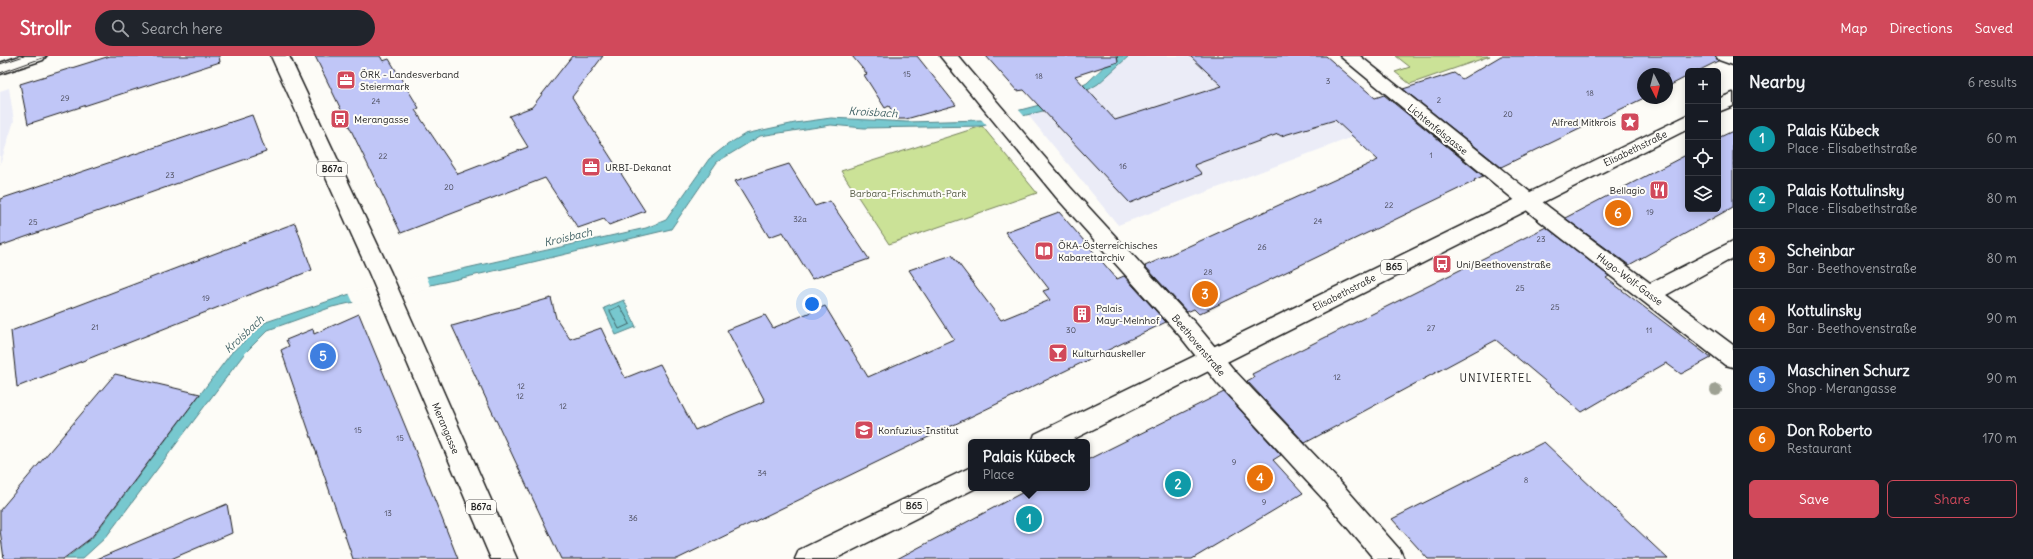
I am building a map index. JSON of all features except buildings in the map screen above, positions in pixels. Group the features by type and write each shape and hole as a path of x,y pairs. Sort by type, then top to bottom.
{"main road":[{"path":"0,69 37,56"},
{"name":"Merangasse","path":"280,56 388,292 504,559"},
{"name":"Beethovenstraße","path":"949,56 1063,192 1333,492 1391,559"},
{"name":"Lichtenfelsgasse","path":"1349,56 1527,201"},
{"path":"1725,56 1733,60"},
{"path":"1721,105 1733,99"},
{"name":"Elisabethstraße","path":"1050,439 1685,122"},
{"name":"Hugo-Wolf-Gasse","path":"1527,201 1733,358"},
{"path":"1650,294 1733,249"},
{"name":"B65","path":"808,559 968,479"}],"shaded area":[{"path":"1129,56 1326,56 1399,118 1353,137 1118,225 1028,115 1059,107 1098,84"},
{"path":"9,88 14,121 0,165 0,91"}],"green space":[{"path":"1396,56 1490,56 1410,84 1395,72 1410,67"},
{"name":"Barbara-Frischmuth-Park","path":"982,126 1037,193 889,244 841,171"}],"water":[{"name":"Kroisbach","path":"1115,56 1129,56 1098,84 1059,107 982,126 864,128 831,125 760,136 717,162 671,229 516,266 332,307 268,330 244,354 106,537 82,559 65,559 92,538 232,352 266,322 350,294 646,228 666,220 709,159 727,145 745,134 795,123 831,118 907,122 982,120 1051,102 1087,83"},
{"path":"624,300 636,327 616,335 604,308"}],"pier":[{"path":"1018,109 1025,117 988,127 980,118"},
{"path":"426,275 431,288 354,304 349,293"}],"tram line":[{"path":"0,64 24,56"},
{"path":"0,73 48,56"}],"place":[{"name":"ÖRK - Landesverband Steiermark","path":"346,80"},
{"name":"Merangasse","path":"340,119"},
{"name":"Alfred Mitkrois","path":"1630,122"},
{"name":"URBI-Dekanat","path":"591,167"},
{"name":"Bellagio","path":"1659,190"},
{"name":"Don Roberto","path":"1618,213"},
{"name":"ÖKA-Österreichisches Kabarettarchiv","path":"1044,251"},
{"name":"Uni/Beethovenstraße","path":"1442,264"},
{"name":"Scheinbar","path":"1205,294"},
{"name":"Palais Mayr-Melnhof","path":"1082,314"},
{"name":"Kulturhauskeller","path":"1058,353"},
{"name":"Maschinen Schurz","path":"323,356"},
{"name":"Konfuzius-Institut","path":"864,430"},
{"name":"Kottulinsky","path":"1260,478"},
{"name":"Palais Kottulinsky","path":"1178,484"},
{"name":"Palais Kübeck","path":"1029,519"}],"district":[{"name":"UNIVIERTEL","path":"1496,378"}]}
